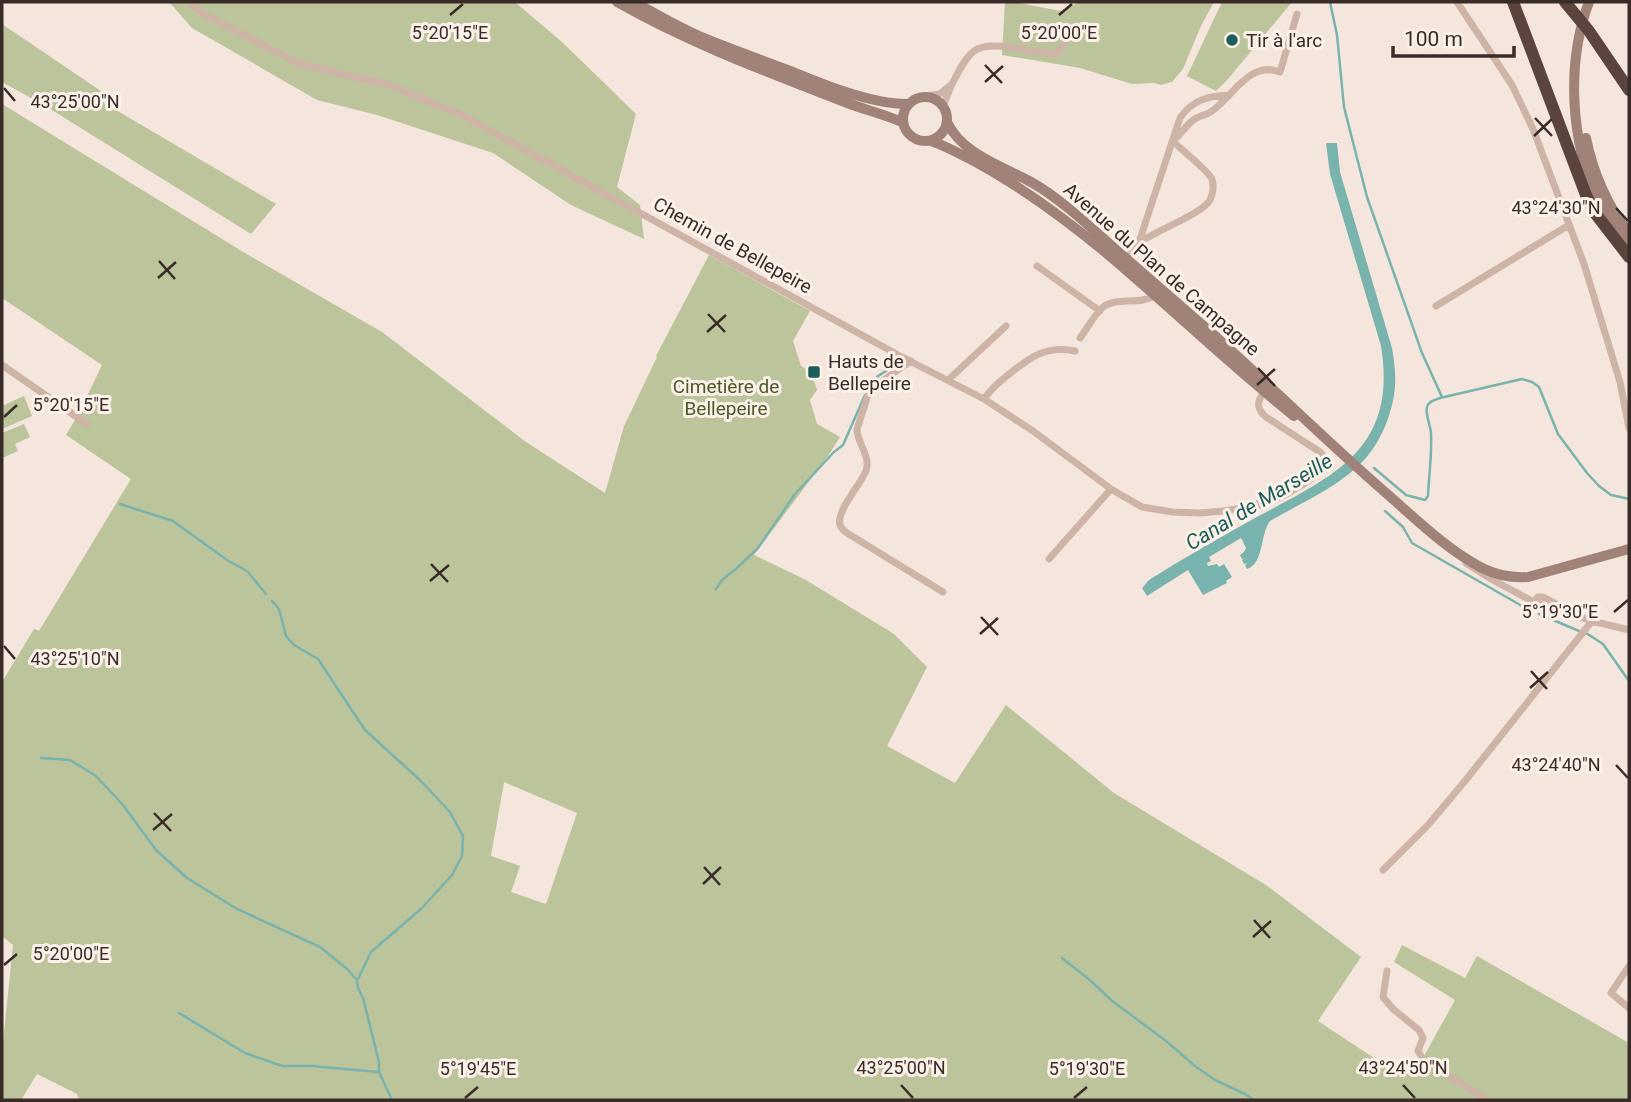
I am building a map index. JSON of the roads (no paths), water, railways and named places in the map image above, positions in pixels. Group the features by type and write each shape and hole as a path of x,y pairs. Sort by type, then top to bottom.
{"highway":[{"path":"1513,2 1586,195 1595,213 1629,257"},
{"path":"1565,2 1589,31 1629,90"}],"main road":[{"path":"617,2 711,50 902,122"},
{"path":"634,2 706,39 817,82 867,98 907,104"},
{"path":"1589,2 1582,20 1577,47 1574,81 1576,118 1588,174 1598,199 1629,249"},
{"path":"1576,62 1581,118 1591,156 1605,195 1629,234"},
{"path":"926,96 943,106 947,116 942,133 931,141 916,140 909,136 902,122 907,104 926,96"},
{"name":"Avenue du Plan de Campagne","path":"947,122 960,142 977,154 1035,184 1078,217 1168,294 1267,389"},
{"name":"Avenue du Plan de Campagne","path":"931,141 1027,191 1076,229 1267,389 1453,551 1489,571 1516,578 1528,577 1629,547"}],"street":[{"name":"Chemin de Bellepeire","path":"190,2 205,15 300,64 389,85 462,115 984,399 1033,431 1111,489 1142,507 1172,512 1212,512 1268,504 1325,469 1326,458 1320,452 1263,414 1258,404 1267,389"},
{"path":"1457,2 1512,85 1533,129 1584,264 1620,382 1629,428"},
{"path":"1172,141 1192,121 1209,113 1254,72 1272,69 1280,72 1297,14"},
{"path":"943,106 966,60 978,48 999,46 1056,54 1063,45 1065,35"},
{"path":"926,96 940,94 952,84"},
{"path":"1139,243 1180,118 1192,104 1202,98 1230,95"},
{"path":"1126,259 1139,243 1206,205 1210,199 1213,188 1211,178 1172,141"},
{"path":"1436,306 1569,225"},
{"path":"1037,266 1100,311"},
{"path":"1080,338 1104,307 1112,303 1144,301 1156,295"},
{"path":"948,380 1006,326"},
{"path":"984,399 994,387 1038,353 1066,349 1075,351"},
{"path":"911,361 869,392 857,429 866,457 866,471 842,512 840,524 847,533 943,592"},
{"path":"2,365 88,424"},
{"path":"1049,559 1111,489"},
{"path":"1453,551 1476,570 1534,602 1538,597 1543,597 1580,617 1629,630"},
{"path":"1382,870 1428,825 1465,781 1591,621"},
{"path":"1629,966 1611,993 1629,1008"},
{"path":"1387,971 1383,997 1419,1030 1423,1038 1418,1051 1423,1059 1487,1100"}],"water":[{"path":"1326,143 1337,143 1340,172 1392,348 1395,386 1388,419 1372,450 1357,467 1326,490 1270,521 1259,555 1252,566 1247,569 1245,565 1248,563 1244,564 1242,560 1245,558 1242,559 1240,555 1246,548 1241,538 1209,557 1211,561 1207,563 1208,566 1217,564 1219,567 1224,564 1232,577 1227,583 1203,595 1188,570 1147,596 1142,588 1149,580 1334,473 1354,455 1369,435 1379,411 1384,382 1381,346 1330,174"}],"waterway":[{"path":"1330,2 1337,35 1344,107 1367,197 1422,353 1442,397"},
{"path":"873,384 878,376 897,364"},
{"path":"1374,468 1406,495 1425,500 1428,496 1431,449 1431,431 1427,417 1429,403 1522,379 1539,387 1558,434 1587,473 1611,495 1629,499"},
{"path":"716,589 722,580 758,548 795,494 843,445 865,395"},
{"path":"120,504 173,521 247,571 266,594"},
{"path":"1385,511 1403,527 1412,543 1522,606"},
{"path":"272,601 279,609 286,636 294,645 318,659 365,730 421,781 450,812 463,836 462,856 452,875 421,909 371,952 357,981 379,1062 379,1072 392,1100"},
{"path":"1539,614 1579,631"},
{"path":"1586,633 1603,644 1629,681"},
{"path":"41,758 70,760 96,776 123,805 156,850 187,878 237,909 320,947 356,979"},
{"path":"1062,958 1195,1066 1215,1080 1254,1100"},
{"path":"179,1013 245,1053 282,1066 378,1072"}],"place":[{"name":"Tir à l'arc","path":"1232,40"},
{"name":"Hauts de Bellepeire","path":"814,372"}],"park label":[{"name":"Cimetière de Bellepeire","path":"726,397"}],"water label":[{"name":"Canal de Marseille","path":"1259,502"}]}
